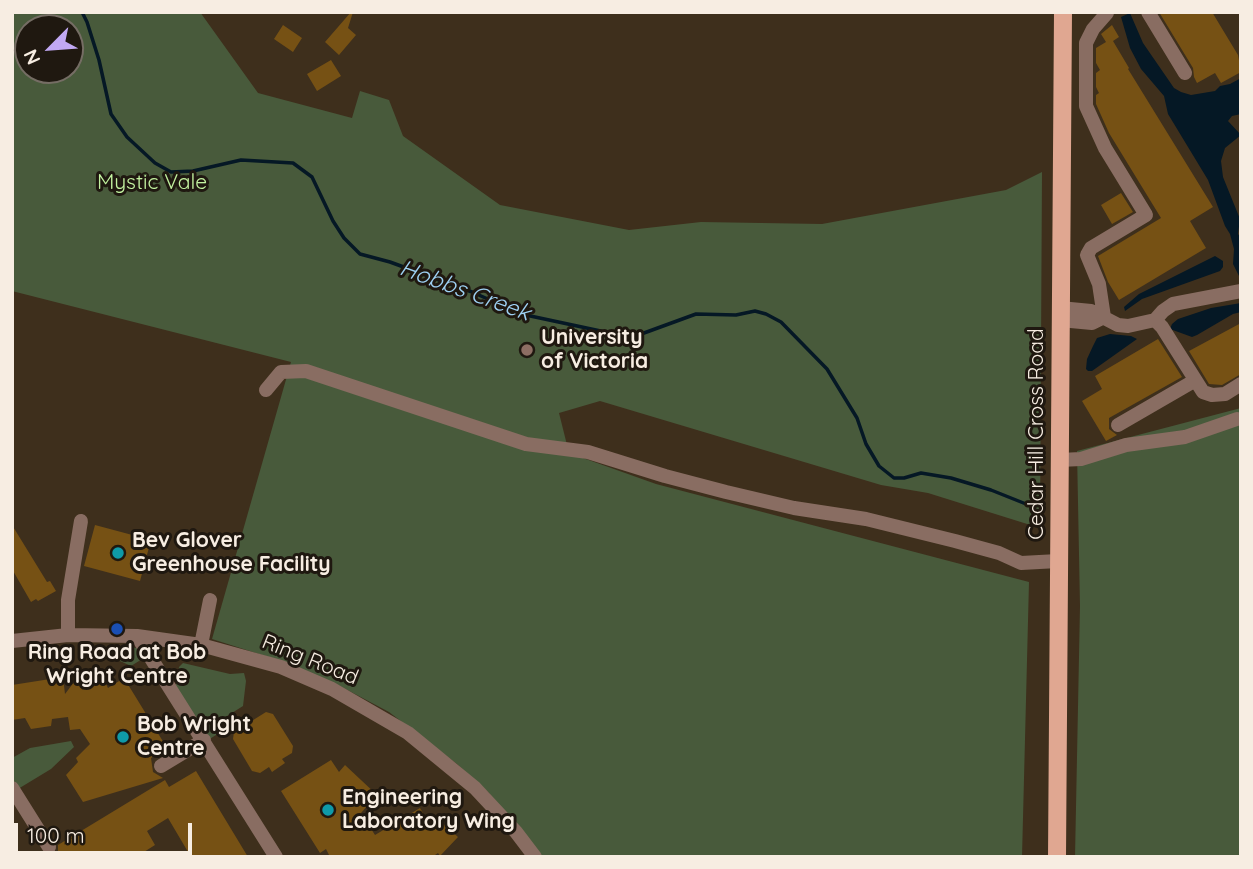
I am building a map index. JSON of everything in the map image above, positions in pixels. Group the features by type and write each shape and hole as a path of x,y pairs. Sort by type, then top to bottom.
{"main road":[{"name":"Cedar Hill Cross Road","path":"1057,857 1062,12"}],"street":[{"path":"1104,317 1099,284 1087,255 1091,248 1146,215 1105,148 1086,106 1086,43 1093,29 1107,13 1118,12"},
{"path":"1148,12 1185,73"},
{"path":"1060,314 1091,311 1118,325 1128,326 1155,320 1173,304 1241,291"},
{"path":"1155,320 1203,392 1225,394 1241,384"},
{"path":"266,390 281,372 306,371 526,444 588,452 726,492 794,508 866,519 955,541 999,553 1021,563 1058,561"},
{"path":"1118,425 1194,381"},
{"path":"1060,460 1081,459 1126,445 1185,437 1237,419"},
{"path":"68,635 68,600 81,521"},
{"path":"201,645 210,600"},
{"name":"Ring Road","path":"12,640 68,635 137,636 201,645 281,667 332,689 399,727 475,788 535,857"},
{"path":"137,636 276,857"},
{"path":"161,766 204,740"},
{"path":"12,788 49,847"}],"green space":[{"name":"University of Victoria","path":"12,12 200,12 258,93 352,118 360,91 389,100 403,136 500,205 629,230 701,222 822,224 1006,190 1042,172 1040,528 928,493 881,485 600,401 559,413 569,453 656,484 1029,582 1022,857 543,857 488,792 457,764 389,712 338,685 281,661 212,639 291,362 12,291"},
{"path":"1241,408 1241,857 1075,857 1080,606 1077,451"},
{"path":"87,646 141,648 147,656 131,666"},
{"path":"183,663 230,674 244,673 246,681 243,706 224,718 216,735 208,740 175,691 179,667"},
{"path":"71,741 74,747 51,769 18,789 12,780 12,758 30,748"}],"water":[{"path":"1130,13 1143,43 1174,88 1191,95 1215,91 1220,86 1241,78 1241,114 1232,116 1228,121 1241,135 1225,148 1221,161 1223,177 1240,219 1238,234 1241,238 1241,280 1233,264 1234,249 1230,234 1208,180 1168,114 1164,96 1141,69 1130,48 1121,17"},
{"path":"1215,256 1223,261 1220,271 1142,299 1125,311 1124,307 1139,294"},
{"path":"1241,303 1241,312 1192,337 1170,329 1178,319 1211,308"},
{"path":"1110,334 1137,339 1092,371 1088,371 1087,359 1097,338"}],"building":[{"path":"351,12 348,28 356,35 339,55 325,42"},
{"path":"1159,12 1212,12 1238,55 1241,72 1221,83 1215,73 1197,83 1193,68"},
{"path":"283,25 302,38 293,52 274,39"},
{"path":"1112,25 1119,37 1113,41 1128,69 1213,207 1190,221 1206,248 1119,300 1108,282 1098,256 1161,218 1109,133 1096,104 1096,95 1099,93 1096,73 1100,70 1096,63 1096,48 1106,42 1101,34"},
{"path":"331,60 341,76 317,91 307,74"},
{"path":"1121,193 1133,212 1112,224 1101,205"},
{"path":"1241,323 1241,374 1222,385 1209,384 1189,351"},
{"path":"1158,339 1182,377 1109,418 1109,429 1117,435 1106,441 1082,401 1102,389 1095,376"},
{"path":"12,525 47,582 50,581 56,591 38,601 36,599 31,602 12,569"},
{"name":"Bev Glover Greenhouse Facility","path":"95,525 151,540 140,581 84,566"},
{"name":"Bob Wright Centre","path":"84,669 90,673 92,681 104,680 108,688 124,678 167,748 151,758 153,772 163,778 83,802 66,775 78,762 76,758 90,744 80,729 70,730 68,717 52,719 51,726 31,729 25,718 12,720 12,685 63,677 65,694"},
{"path":"266,712 273,714 293,746 292,753 282,759 285,763 272,772 269,767 260,773 252,771 233,739 234,732"},
{"name":"Engineering Laboratory Wing","path":"331,760 339,772 345,765 377,795 361,813 375,835 420,808 430,825 437,818 458,837 440,856 438,853 432,857 330,857 326,849 320,853 281,791"},
{"path":"196,771 248,857 191,857 168,818 147,831 155,845 136,857 40,857 53,855 58,851 58,845 165,780 169,787"}],"waterway":[{"name":"Hobbs Creek","path":"82,12 99,60 111,114 127,137 155,163 171,172 193,171 241,160 293,163 312,177 333,221 344,238 360,254 390,262 508,308"},
{"name":"Hobbs Creek","path":"521,314 624,336 644,333 696,314 736,315 755,311 766,314 781,322 827,369 857,418 866,444 879,466 894,478 921,473 951,478 1031,506"}],"place":[{"name":"University of Victoria","path":"527,350"},
{"name":"Bev Glover Greenhouse Facility","path":"118,553"},
{"name":"Ring Road at Bob Wright Centre","path":"117,629"},
{"name":"Bob Wright Centre","path":"123,737"},
{"name":"Engineering Laboratory Wing","path":"328,810"}],"park label":[{"name":"Mystic Vale","path":"152,183"}]}
